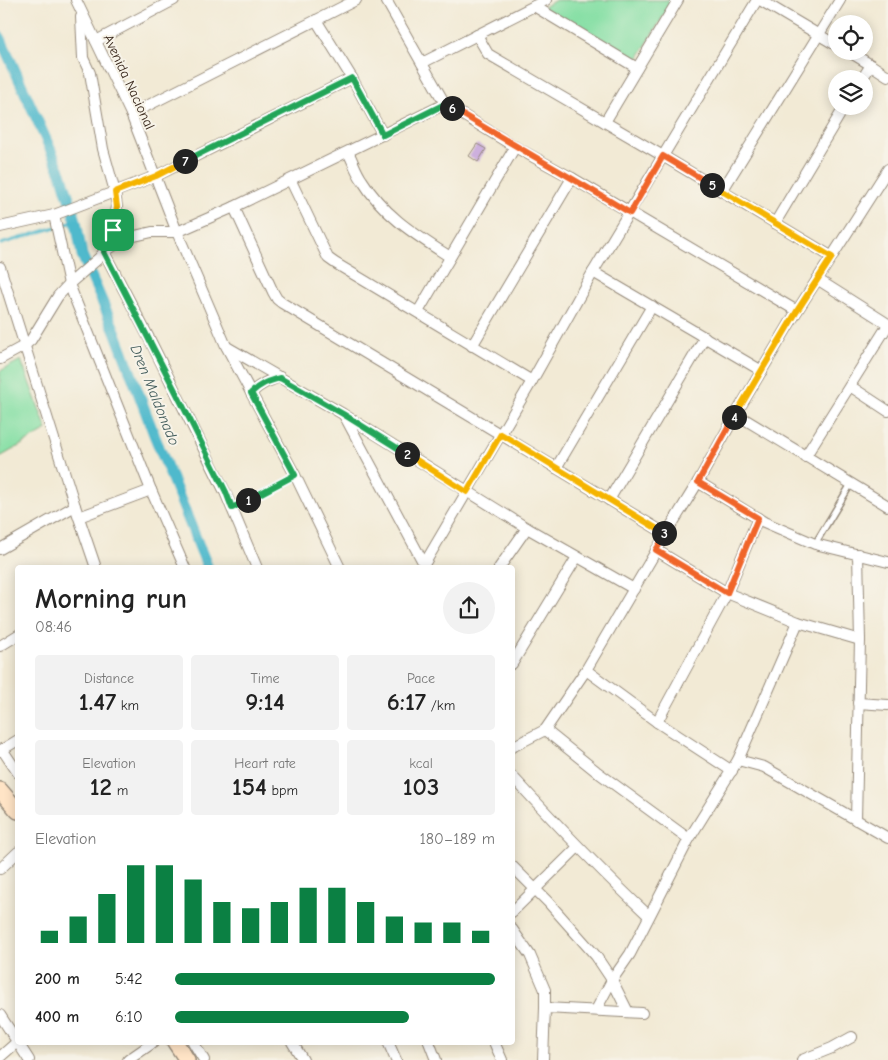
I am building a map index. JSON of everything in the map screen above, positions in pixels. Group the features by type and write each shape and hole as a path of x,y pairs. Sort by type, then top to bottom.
{"street":[{"name":"Avenida Nacional","path":"76,0 131,114 177,232 226,346 295,475 339,565"},
{"path":"96,41 174,0"},
{"path":"131,114 356,0"},
{"path":"386,0 445,104 515,147 572,178 797,311"},
{"path":"422,63 546,0"},
{"path":"605,122 678,0"},
{"path":"424,565 532,381 593,272 758,0 828,40"},
{"path":"722,191 840,0"},
{"path":"534,6 637,68"},
{"path":"81,11 83,58 90,73 103,149 115,192 117,207 113,230 104,252 226,492 256,565"},
{"path":"316,20 352,78 383,135"},
{"path":"477,35 488,54 832,257"},
{"path":"863,60 888,76"},
{"path":"868,70 871,65"},
{"path":"0,227 54,215 156,176 352,78"},
{"path":"0,359 31,340 58,296 104,252 126,238 152,232 177,232 291,181 445,104"},
{"path":"775,223 840,115"},
{"path":"418,312 515,147"},
{"path":"348,152 361,179 386,212 406,228 450,257"},
{"path":"515,745 545,730 586,670 797,311 888,169"},
{"path":"472,346 572,178"},
{"path":"291,181 328,258 532,381"},
{"path":"234,207 277,298 666,534"},
{"path":"54,215 73,280 151,490 184,565"},
{"path":"0,267 95,565"},
{"path":"593,272 762,371"},
{"path":"805,457 888,324 817,279"},
{"path":"556,468 652,306"},
{"path":"609,500 705,337"},
{"path":"226,346 343,414 526,528 634,589"},
{"path":"251,393 258,386 269,380 280,378"},
{"path":"850,386 888,411"},
{"path":"343,414 422,565"},
{"path":"736,414 888,506"},
{"path":"698,482 764,522 815,544 888,562"},
{"path":"79,517 151,490"},
{"path":"1,545 75,506"},
{"path":"657,722 727,593 758,518"},
{"path":"501,565 526,528"},
{"path":"656,550 727,593 798,622 860,640"},
{"path":"856,820 860,640 858,554"},
{"path":"515,659 577,557"},
{"path":"596,1010 612,980 630,954 689,839 738,760 798,622"},
{"path":"0,646 15,637"},
{"path":"586,670 657,722 732,771"},
{"path":"858,703 888,704"},
{"path":"545,730 596,771 689,839"},
{"path":"15,742 1,750 15,770"},
{"path":"738,760 764,767 888,838"},
{"path":"515,779 578,846 649,916"},
{"path":"0,790 15,808"},
{"path":"515,909 578,846"},
{"path":"0,869 15,855"},
{"path":"515,869 596,956 612,980 628,1012"},
{"path":"515,933 530,954 545,990 543,1060"},
{"path":"545,1008 642,1013"},
{"path":"0,1015 15,1039"},
{"path":"802,1060 832,1048 852,1037"},
{"path":"0,1057 15,1044"},
{"path":"19,1045 29,1060"},
{"path":"128,1060 150,1045"},
{"path":"177,1045 187,1060"},
{"path":"195,1045 204,1060"},
{"path":"294,1045 303,1060"},
{"path":"389,1045 396,1060"},
{"path":"431,1045 436,1060"},
{"path":"495,1045 502,1060"}],"lane":[{"path":"232,508 295,475"},
{"path":"815,544 851,484"}],"green space":[{"path":"556,0 673,0 636,62 543,7"},
{"path":"21,360 47,430 0,457 0,371"}],"building":[{"path":"477,144 486,149 478,162 469,156"}],"waterway":[{"name":"Dren Maldonado","path":"0,37 61,173 76,221 82,255 115,331 207,565"},
{"path":"1,244 76,221"}],"route":[{"path":"352,78 383,135 445,104 515,147 630,213 663,156 832,257 797,311 698,482 758,518 727,593 656,550 666,534 501,434 467,492 343,414 280,378 269,380 258,386 251,393 295,475 232,508 226,492 181,402 104,252 113,230 117,207 115,192 156,176 352,78"}]}
